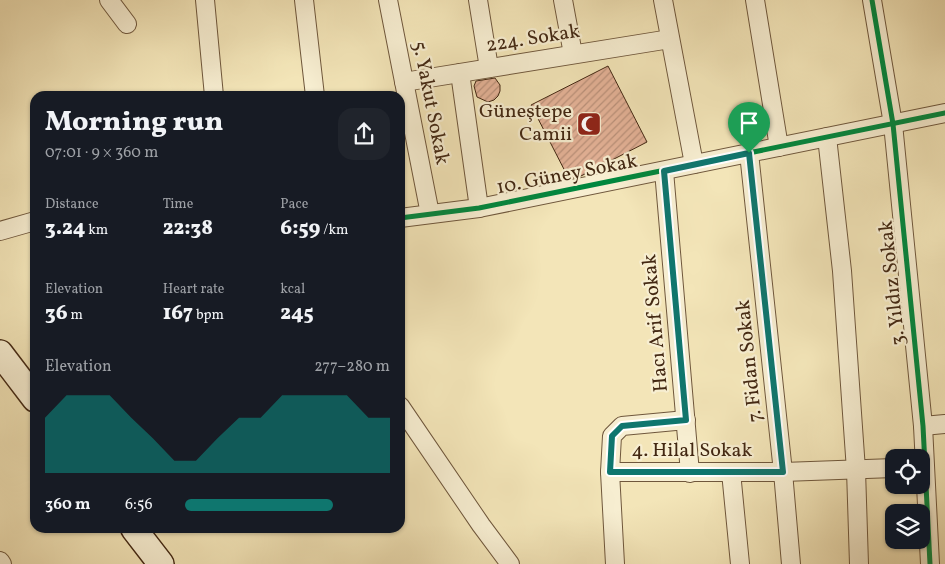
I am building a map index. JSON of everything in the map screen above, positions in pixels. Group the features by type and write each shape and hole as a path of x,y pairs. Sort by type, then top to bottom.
{"main road":[{"path":"4,365 30,394"},
{"path":"137,533 161,564"}],"street":[{"path":"109,0 127,24"},
{"path":"205,0 214,91"},
{"path":"304,0 313,91"},
{"name":"5. Yakut Sokak","path":"388,0 430,214"},
{"path":"478,0 489,68"},
{"path":"563,0 573,54"},
{"path":"662,0 694,164"},
{"path":"755,0 779,147"},
{"name":"3. Yıldız Sokak","path":"872,0 893,124 922,426 923,449"},
{"name":"224. Sokak","path":"404,82 670,39"},
{"path":"460,73 479,208"},
{"name":"10. Güney Sokak","path":"405,217 479,208 945,113"},
{"path":"827,137 842,271 856,470 860,564"},
{"name":"7. Fidan Sokak","path":"749,153 791,564"},
{"name":"Hacı Arif Sokak","path":"664,171 690,473"},
{"path":"0,231 30,222"},
{"path":"405,413 510,564"},
{"path":"615,564 610,472 612,436 622,426 686,420"},
{"path":"922,426 945,424"},
{"name":"4. Hilal Sokak","path":"610,472 783,472 885,468"},
{"path":"731,472 740,564"},
{"name":"3. Yıldız Sokak","path":"925,494 930,564"}],"building":[{"name":"Güneştepe Camii","path":"608,66 647,142 581,176 569,179 531,105"},
{"path":"495,78 500,85 498,96 488,102 477,97 474,86 476,81"}],"cycle path":[{"path":"872,0 893,124 923,426 930,564"},
{"path":"405,217 479,208 945,113"}],"place":[{"name":"Güneştepe Camii","path":"589,124"}],"route":[{"path":"749,153 783,472 610,472 612,436 622,426 686,420 664,171 749,153"}]}
